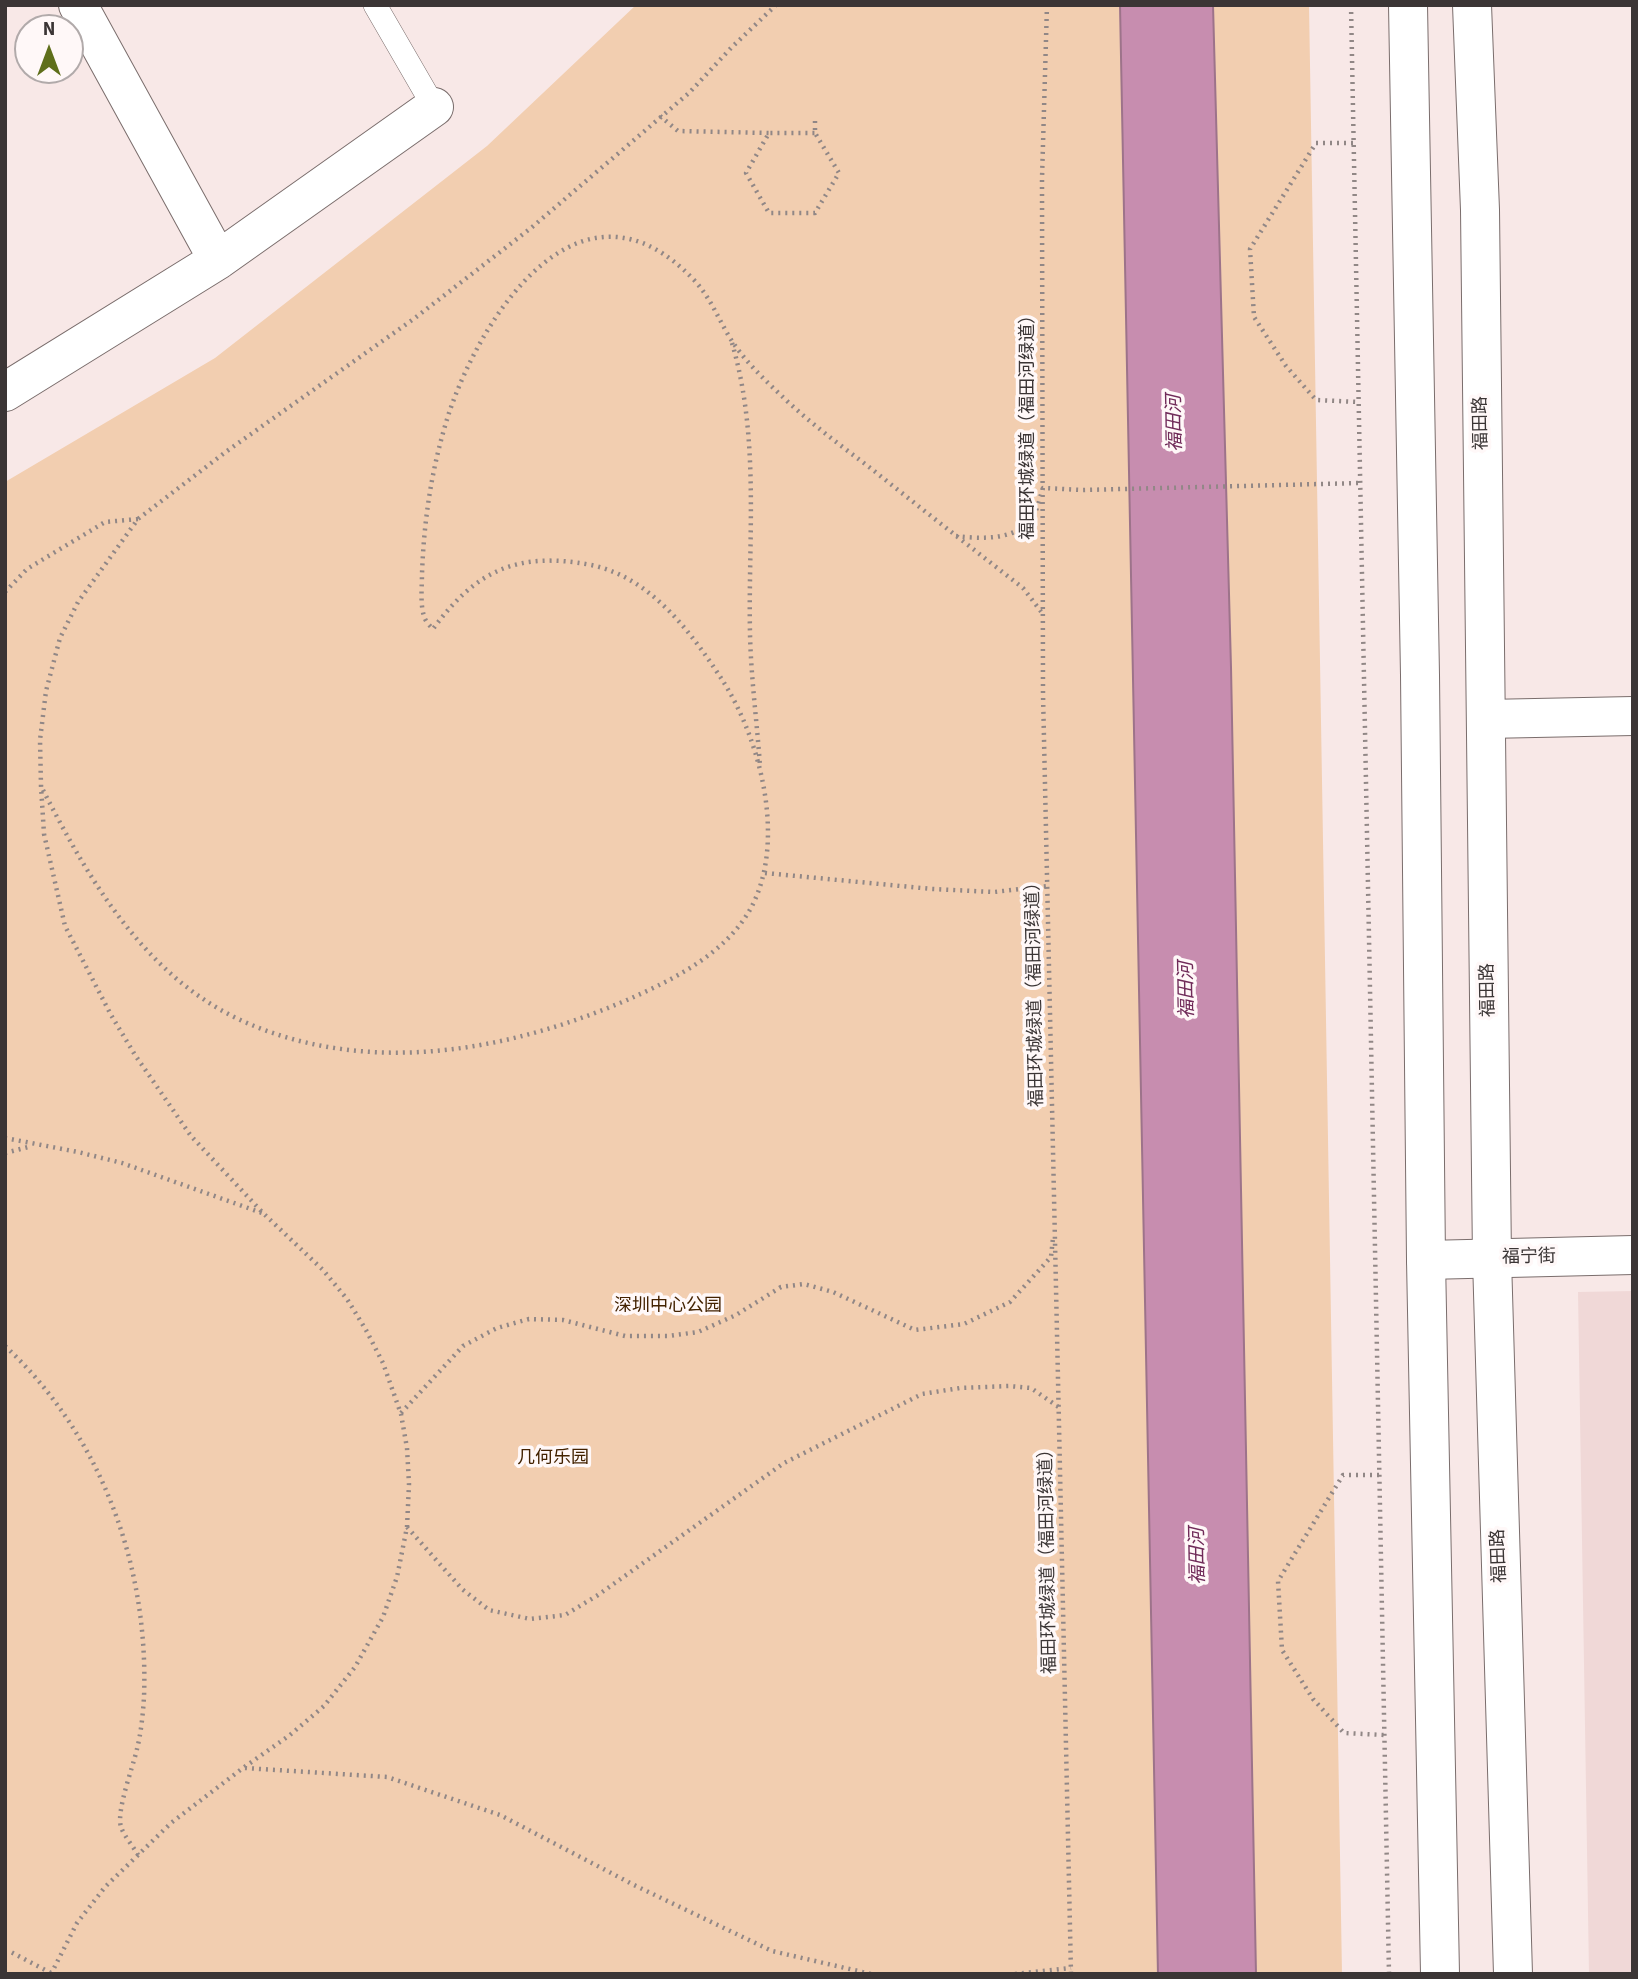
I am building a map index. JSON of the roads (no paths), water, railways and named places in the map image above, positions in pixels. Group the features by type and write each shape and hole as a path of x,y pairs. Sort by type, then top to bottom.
{"main road":[{"path":"78,5 218,260"},
{"path":"1408,5 1420,661 1426,1260 1440,1974"},
{"name":"福田路","path":"1472,5 1480,210 1492,1259 1513,1974"},
{"path":"5,392 218,260 434,107"},
{"path":"1486,719 1633,716"},
{"name":"福宁街","path":"1426,1260 1633,1255"}],"lane":[{"path":"375,5 434,107"}],"water":[{"name":"福田河","path":"1120,5 1213,5 1231,667 1256,1974 1158,1974"}],"park label":[{"name":"深圳中心公园","path":"668,1307"},
{"name":"几何乐园","path":"553,1459"}]}
